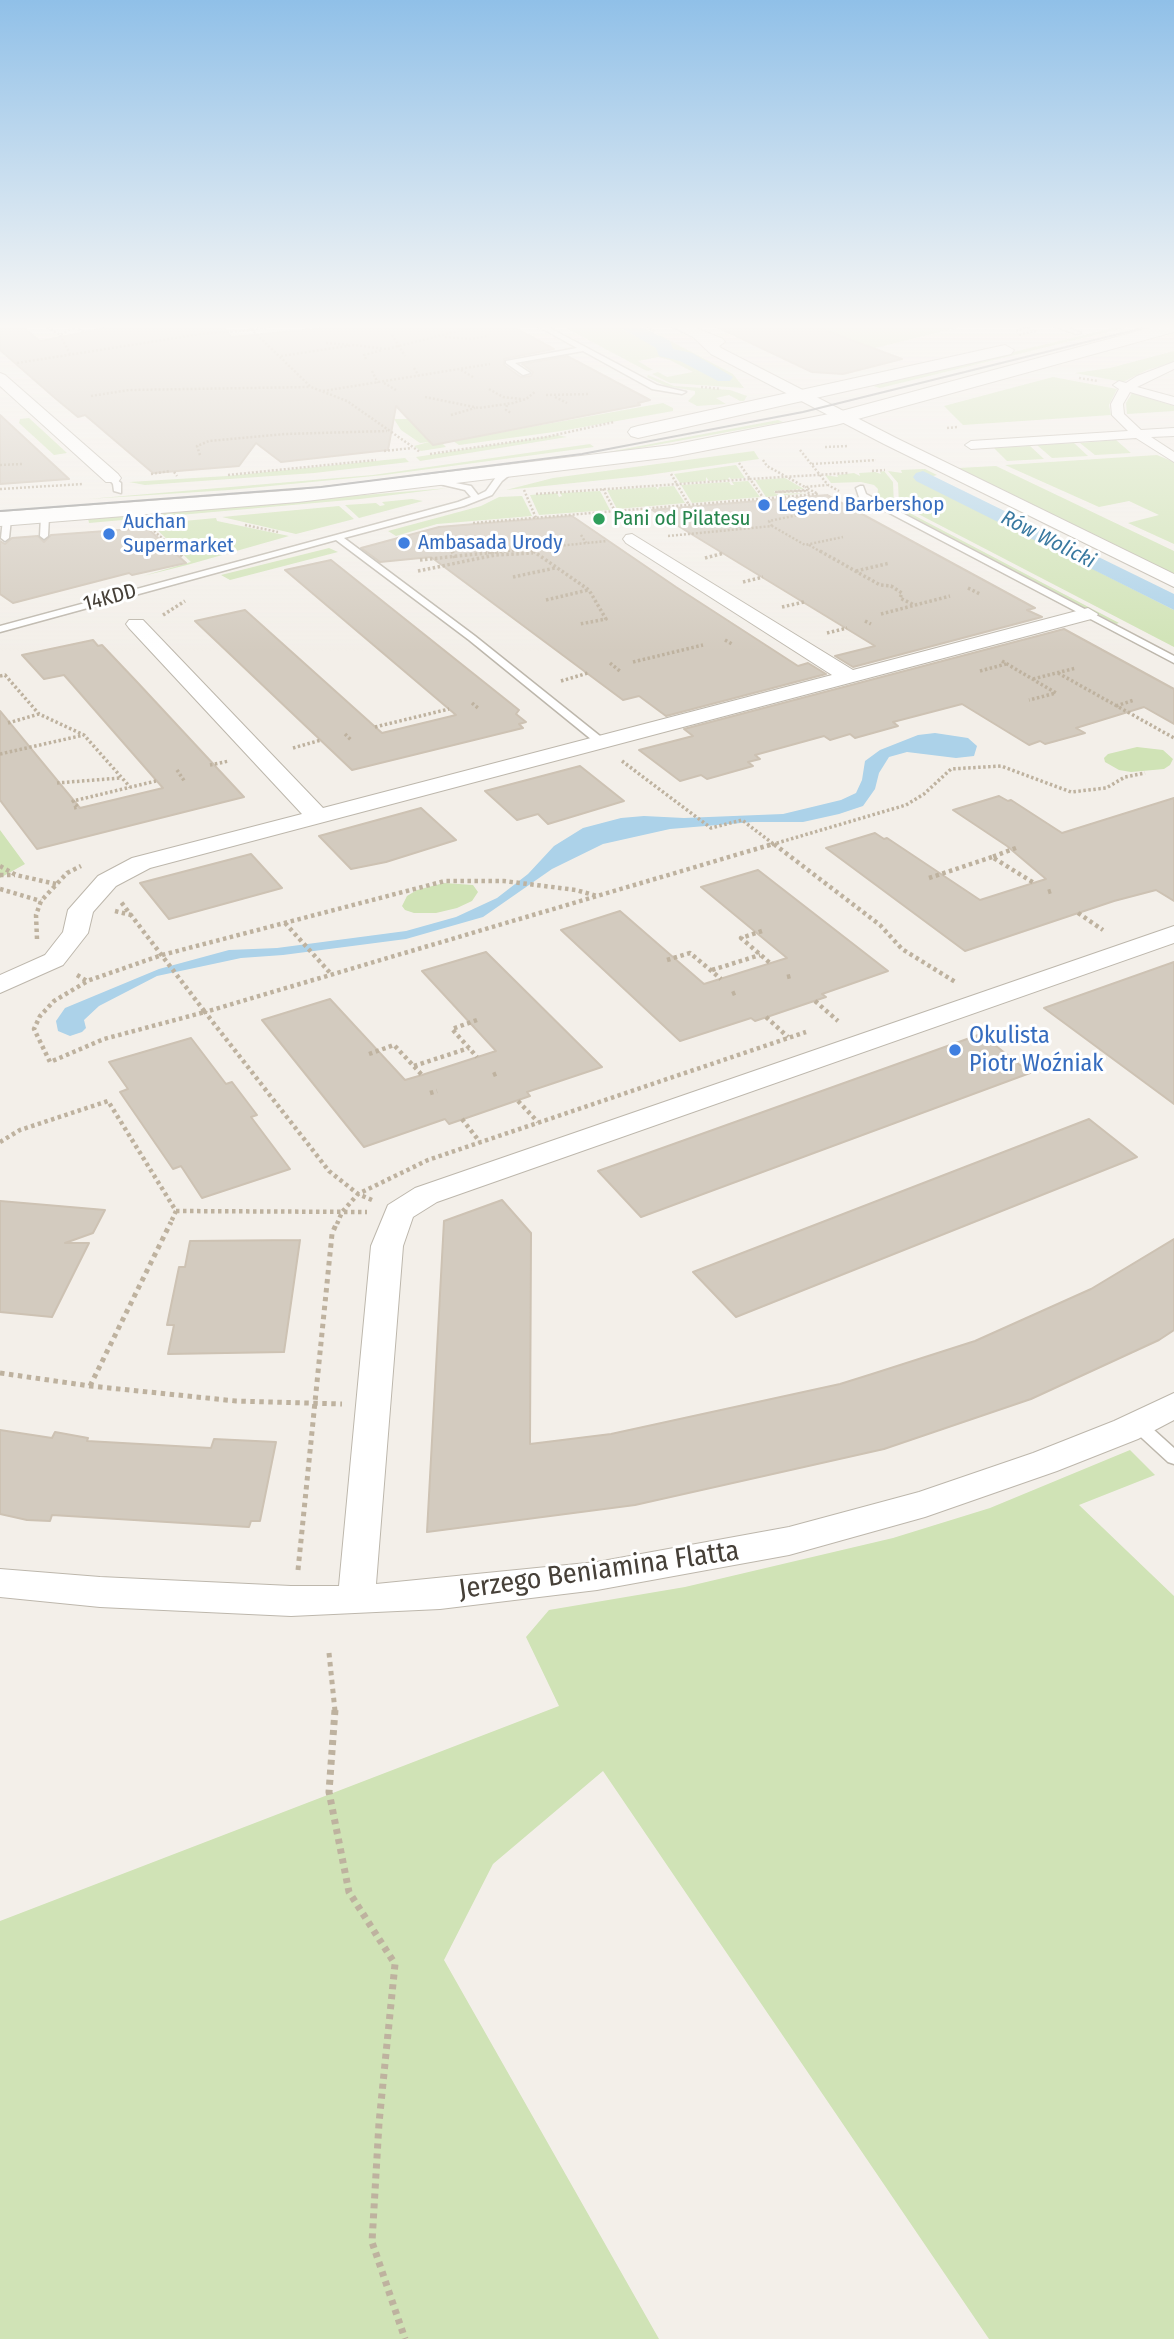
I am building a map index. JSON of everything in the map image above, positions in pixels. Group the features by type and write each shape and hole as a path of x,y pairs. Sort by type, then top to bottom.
{"street":[{"path":"61,434 115,484"},
{"path":"3,519 45,526 508,473 672,451 757,434"},
{"path":"878,434 1174,581"},
{"path":"903,434 912,440 924,457"},
{"path":"971,445 1136,434"},
{"path":"1138,434 1174,458"},
{"path":"3,519 115,484 345,474 552,445"},
{"path":"632,539 850,677"},
{"path":"0,985 54,960 75,933 81,911 107,881 141,863 1088,614"},
{"path":"136,624 318,817"},
{"path":"356,1600 387,1246 399,1212 438,1190 974,989 1174,934"},
{"name":"Jerzego Beniamina Flatta","path":"0,1583 127,1594 291,1601 356,1600 597,1576 789,1541 925,1504 1045,1462 1137,1424 1174,1405"}],"lane":[{"path":"438,481 466,486 476,498 492,490 497,481 508,473"},
{"path":"860,488 862,495 1174,660"},
{"name":"14KDD","path":"0,629 476,498"},
{"path":"337,537 450,621 601,742"},
{"path":"1137,1424 1174,1458"}],"path":[{"path":"200,455 197,446 209,441 274,434"},
{"path":"393,434 420,452"},
{"path":"416,456 556,434"},
{"path":"821,448 853,446"},
{"path":"384,451 413,448"},
{"path":"810,448 799,449 828,485 848,495"},
{"path":"226,475 378,460"},
{"path":"463,524 818,494 767,466 764,460"},
{"path":"811,464 876,460"},
{"path":"739,463 764,499"},
{"path":"0,465 22,464"},
{"path":"872,471 885,470"},
{"path":"152,474 172,472 175,478 187,478"},
{"path":"516,495 525,492 859,472"},
{"path":"670,473 689,505"},
{"path":"600,482 615,511"},
{"path":"0,489 115,484"},
{"path":"805,486 828,485"},
{"path":"810,489 776,492 805,491 811,495"},
{"path":"525,492 536,517"},
{"path":"803,514 769,521 772,526 805,545 843,537"},
{"path":"734,522 740,529"},
{"path":"420,560 527,547 772,526"},
{"path":"153,531 187,561 177,563"},
{"path":"581,535 586,542"},
{"path":"503,542 507,550"},
{"path":"808,544 880,585 891,586 902,593 901,598 914,605"},
{"path":"449,546 458,562"},
{"path":"527,547 589,590 606,618 580,624"},
{"path":"418,571 495,555 534,553"},
{"path":"855,571 890,563"},
{"path":"410,565 429,580"},
{"path":"513,577 555,568"},
{"path":"968,588 980,594"},
{"path":"546,600 589,590"},
{"path":"881,614 950,596"},
{"path":"865,621 871,624"},
{"path":"725,640 732,645"},
{"path":"633,662 703,645"},
{"path":"995,657 1056,692 1029,700"},
{"path":"610,663 621,672"},
{"path":"980,671 1006,663"},
{"path":"1032,679 1076,668"},
{"path":"571,689 561,681 588,673"},
{"path":"1058,673 1174,738"},
{"path":"0,676 5,675 39,714 84,735 130,787"},
{"path":"1116,706 1134,700"},
{"path":"472,703 478,708"},
{"path":"375,727 449,709"},
{"path":"8,723 39,714"},
{"path":"345,734 351,740"},
{"path":"0,754 84,735"},
{"path":"292,748 321,740"},
{"path":"601,742 606,750 711,828 742,820 880,925 902,949 954,981 974,989"},
{"path":"210,765 230,760"},
{"path":"598,896 576,890 504,881 445,881 163,957 87,981 54,1001 34,1029 50,1062 104,1038 205,1012 332,975 906,805 925,793 951,769 1002,766 1071,792 1107,788 1125,777 1145,772"},
{"path":"177,770 185,782"},
{"path":"57,783 121,778"},
{"path":"74,808 78,807 73,801 156,780"},
{"path":"929,878 1016,848"},
{"path":"992,857 1034,883"},
{"path":"0,866 16,875"},
{"path":"0,875 16,875 57,884"},
{"path":"0,889 41,901"},
{"path":"119,899 329,1171 358,1194 399,1212"},
{"path":"110,909 131,915"},
{"path":"1077,913 1103,930"},
{"path":"285,923 332,975"},
{"path":"1090,935 1115,926"},
{"path":"762,930 741,938 770,963"},
{"path":"667,960 690,953 721,978"},
{"path":"711,970 760,955"},
{"path":"75,974 87,981"},
{"path":"941,985 954,981 974,989"},
{"path":"815,1001 838,1021"},
{"path":"825,1025 850,1016"},
{"path":"766,1017 789,1037"},
{"path":"477,1020 452,1029 477,1057"},
{"path":"298,1581 313,1404 332,1234 342,1212 358,1194 428,1160 813,1029"},
{"path":"369,1054 394,1045 422,1075"},
{"path":"414,1066 469,1048"},
{"path":"430,1093 437,1091"},
{"path":"0,1142 20,1130 108,1101 176,1211"},
{"path":"518,1101 538,1122"},
{"path":"462,1119 480,1142"},
{"path":"176,1211 399,1212"},
{"path":"90,1386 176,1211"},
{"path":"0,1373 90,1386 236,1401 374,1404"},
{"path":"329,1653 335,1713 328,1792 349,1892 395,1964 379,2123 372,2242 405,2339"}],"green space":[{"path":"31,434 47,434 67,453 54,455"},
{"path":"407,434 424,434 433,445 442,443 446,447 421,451 414,446 429,442 420,443"},
{"path":"491,434 538,434 459,445 453,441"},
{"path":"703,434 716,434 584,458 252,496 603,453"},
{"path":"557,435 567,437 420,461 416,457"},
{"path":"1116,440 1131,453 1095,455 1080,443"},
{"path":"1074,443 1088,456 1052,458 1037,445"},
{"path":"590,444 594,447 384,475 229,490 88,499 373,475"},
{"path":"1030,446 1044,459 1007,461 994,448"},
{"path":"754,451 759,459 641,476 506,490 553,478"},
{"path":"1157,455 1174,462 1174,544 1128,523 1159,515 1129,501 1099,507 1005,465"},
{"path":"405,458 409,462 314,473 145,485 129,482 227,476"},
{"path":"736,465 745,478 729,477 728,480 709,481 706,477 706,481 680,483 674,474"},
{"path":"996,466 1174,551 1174,575 958,468"},
{"path":"925,469 937,475 917,480 1174,610 1174,647 899,504 898,483 888,471 902,473 901,470"},
{"path":"884,471 893,482 894,506 877,498 878,489 874,485 861,482 831,483 825,475 838,477 837,475 854,473 860,476 859,473 881,474 880,472"},
{"path":"785,478 804,489 774,491 776,494 807,493 766,497 755,480"},
{"path":"748,481 760,497 692,503 681,485 729,482 734,485 732,482"},
{"path":"674,486 685,503 617,509 607,490 656,487 658,490 659,487"},
{"path":"449,488 360,499 89,523 88,518"},
{"path":"600,491 610,510 539,515 530,495 557,493 559,497 562,496 560,493"},
{"path":"522,496 532,516 437,524 396,536 388,531 481,506 499,497"},
{"path":"412,499 423,501 359,518 345,505 376,503 380,506 385,505 382,502"},
{"path":"339,506 354,519 296,534 222,517"},
{"path":"897,509 902,509 1119,623 1116,624"},
{"path":"216,518 217,521 289,536 143,576 191,562 151,524"},
{"path":"329,548 338,552 230,580 221,575"},
{"path":"1137,747 1163,750 1173,759 1164,769 1131,772 1119,770 1105,762 1104,758 1108,754"},
{"path":"0,830 25,864 0,878"},
{"path":"444,883 473,885 478,892 472,901 436,913 414,913 402,906 407,896 417,890"},
{"path":"1130,1450 1155,1475 1079,1505 1174,1596 1174,2339 989,2339 603,1771 493,1864 444,1960 659,2339 0,2339 0,1921 559,1706 526,1637 549,1610 685,1587 893,1538 990,1508"}],"water":[{"path":"935,733 968,738 977,746 974,756 956,758 907,752 889,757 879,773 875,789 863,806 803,822 753,822 670,829 603,844 552,869 483,917 406,939 241,958 157,976 99,1006 84,1020 86,1028 82,1032 70,1036 58,1031 56,1021 65,1008 159,969 229,950 277,948 406,931 456,917 497,898 528,874 554,846 583,828 621,818 644,816 684,818 783,814 841,800 856,793 862,780 865,761 880,750 918,735"}],"building":[{"path":"0,434 21,434 69,479 0,484"},
{"path":"107,434 391,434 388,450 281,462 256,443 239,466 153,473"},
{"path":"423,434 489,434 433,445"},
{"path":"827,495 1035,608 1027,610 1042,617 853,667 835,656 875,646 652,510"},
{"path":"572,516 798,666 808,663 826,674 666,716 639,696 623,700 431,557 380,562 361,548 439,527"},
{"path":"147,528 186,563 132,575 129,573 13,603 0,594 0,541 5,544 12,538 38,536 44,542 51,535"},
{"path":"331,560 519,710 516,714 526,722 519,724 523,728 352,770 195,621 245,610 382,733 456,715 285,570"},
{"path":"1064,629 1174,689 1174,724 1144,707 1076,728 1085,733 1045,744 1040,741 1029,745 962,704 893,722 898,726 855,738 850,734 830,740 824,736 755,755 760,759 748,762 753,766 707,779 701,775 680,781 639,750 693,736 684,729"},
{"path":"93,640 98,646 102,645 244,797 37,849 0,800 0,711 80,808 163,788 64,675 44,679 22,655"},
{"path":"580,766 624,801 548,824 538,814 517,820 485,791"},
{"path":"999,796 1011,800 1062,833 1174,798 1174,901 1156,890 1114,901 965,951 826,848 875,833 887,838 980,900 1046,879 1007,846 953,810"},
{"path":"421,808 456,840 386,862 351,869 319,836"},
{"path":"251,854 282,888 169,919 140,883"},
{"path":"758,870 888,971 822,994 826,997 755,1021 751,1018 680,1041 561,930 620,911 704,984 787,958 701,887"},
{"path":"486,952 602,1067 527,1092 530,1096 449,1124 445,1119 364,1147 262,1020 330,999 405,1080 422,1075 496,1051 422,971"},
{"path":"1174,962 1174,1104 1044,1008"},
{"path":"981,1034 1030,1073 641,1217 598,1171"},
{"path":"191,1038 226,1084 232,1082 257,1115 251,1117 290,1169 202,1198 181,1166 173,1169 120,1092 128,1089 109,1062"},
{"path":"1089,1119 1137,1157 736,1317 693,1272"},
{"path":"502,1200 531,1233 530,1444 611,1434 840,1384 872,1374 975,1341 1091,1289 1174,1239 1174,1330 1159,1340 1031,1399 884,1449 635,1505 427,1532 444,1221"},
{"path":"0,1201 105,1210 93,1233 65,1243 89,1243 52,1317 0,1312"},
{"path":"300,1240 284,1352 168,1354 174,1325 167,1325 179,1267 185,1267 190,1241"},
{"path":"0,1430 52,1438 55,1432 88,1438 87,1441 211,1448 214,1439 276,1442 260,1521 251,1521 249,1527 52,1515 50,1521 27,1520 0,1514"}],"waterway":[{"name":"Rów Wolicki","path":"923,477 1174,603"}],"tram line":[{"path":"0,511 321,487 582,454 686,434"}],"place":[{"name":"Legend Barbershop","path":"764,505"},
{"name":"Pani od Pilatesu","path":"599,519"},
{"name":"Auchan Supermarket","path":"109,534"},
{"name":"Ambasada Urody","path":"404,543"},
{"name":"Okulista Piotr Woźniak","path":"955,1050"}]}
